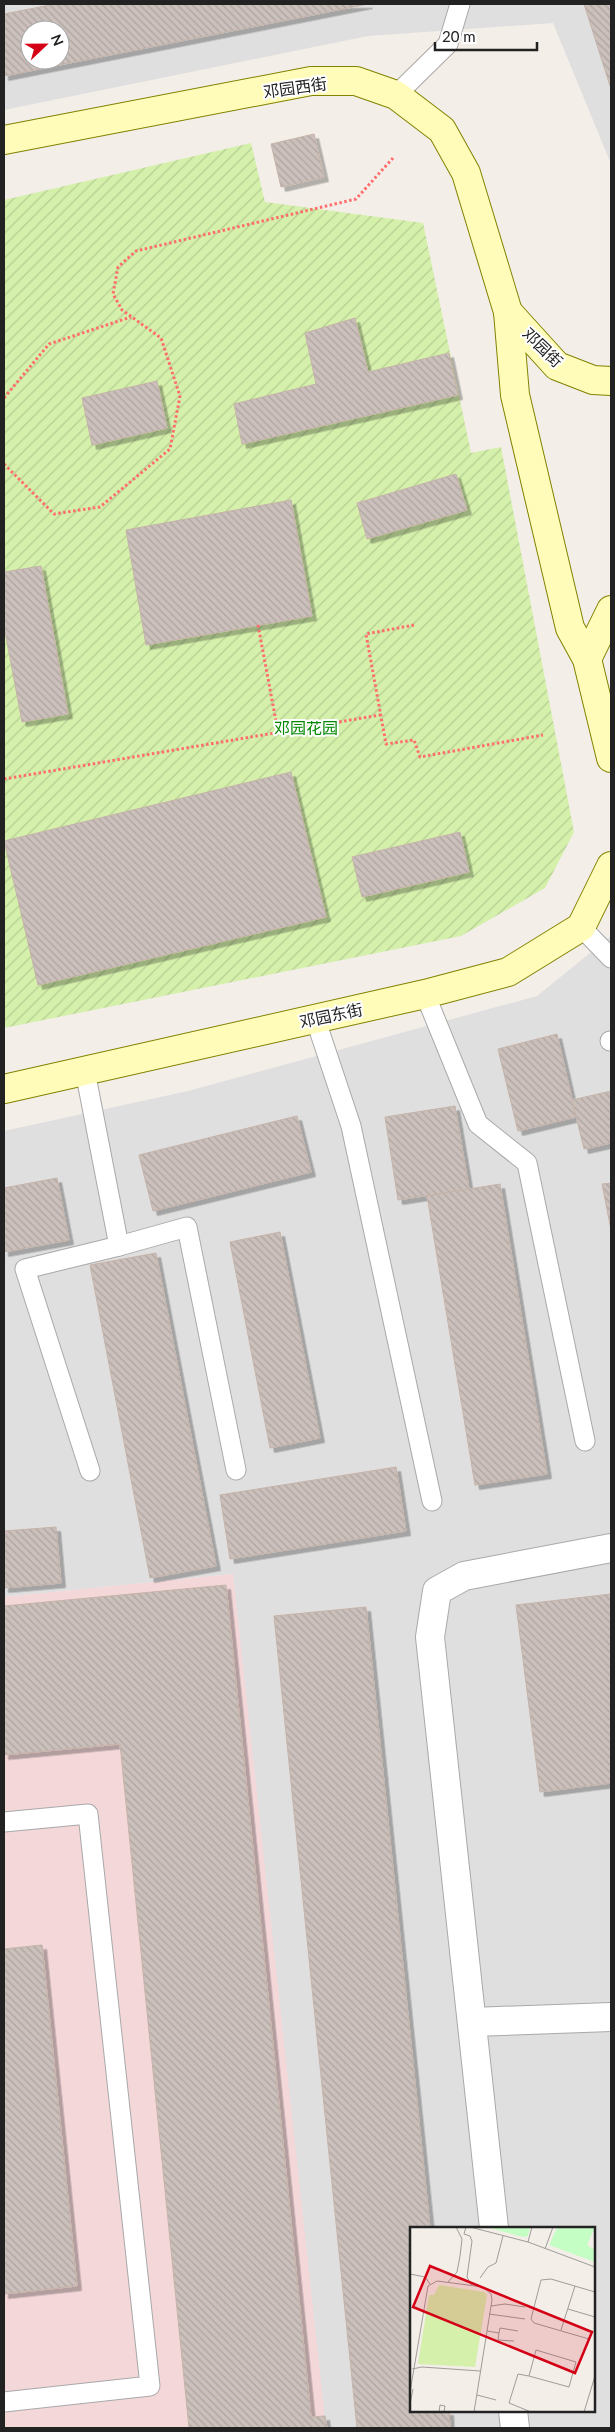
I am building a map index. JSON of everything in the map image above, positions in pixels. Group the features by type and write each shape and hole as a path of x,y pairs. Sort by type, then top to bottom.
{"street":[{"name":"邓园西街","path":"4,140 311,81 356,81 396,95 442,130 466,173 508,312"},
{"name":"邓园街","path":"508,312 557,366 593,380 611,381"},
{"path":"508,312 515,394 570,628 587,660 611,758"},
{"path":"587,660 611,610"},
{"path":"581,927 611,866"},
{"name":"邓园东街","path":"4,1089 425,994 508,972 581,927"},
{"path":"494,2227 430,1637 438,1591 464,1576 611,1548"},
{"path":"472,2022 611,2017"},
{"path":"513,2412 515,2428"}],"lane":[{"path":"396,95 448,44 460,4"},
{"path":"581,927 611,958"},
{"path":"425,994 478,1124 527,1163 585,1441"},
{"path":"314,1018 351,1126 432,1501"},
{"path":"85,1071 119,1246"},
{"path":"90,1471 25,1269 187,1227 236,1470"},
{"path":"4,1822 88,1814 150,2386 4,2402"}],"path":[{"path":"4,464 54,514 100,507 170,449 180,396 161,338 122,310 113,294 118,267 136,251 356,199 393,158"},
{"path":"4,398 49,344 131,316"},
{"path":"258,625 278,732"},
{"path":"414,625 366,634 386,744 414,740 420,757 543,734"},
{"path":"4,779 380,715"}],"shaded area":[{"path":"4,4 611,4 611,164 553,23 368,36 4,110"},
{"path":"611,936 611,2428 317,2428 233,1574 4,1597 4,1131 188,1091 537,996"},
{"path":"233,1574 326,2428 4,2428 4,1597"}],"green space":[{"name":"邓园花园","path":"251,143 265,202 423,223 471,453 501,447 574,832 545,888 461,936 4,1028 4,200"}],"building":[{"path":"55,4 368,4 70,63 70,20 20,20 20,70 34,70 4,76 4,14"},
{"path":"584,4 611,4 611,89"},
{"path":"314,134 324,177 281,187 271,144"},
{"path":"355,318 368,372 449,353 458,395 242,444 234,404 316,384 305,333"},
{"path":"157,381 167,428 92,445 82,398"},
{"path":"456,474 467,510 367,539 357,503"},
{"path":"291,500 312,616 146,645 126,530"},
{"path":"41,566 68,714 22,722 4,626 4,572"},
{"path":"291,772 326,917 38,985 4,841"},
{"path":"460,832 469,872 362,897 352,857"},
{"path":"557,1034 576,1117 518,1131 498,1049"},
{"path":"611,1091 611,1143 584,1149 572,1100"},
{"path":"455,1106 469,1189 398,1200 385,1117"},
{"path":"297,1116 311,1172 153,1211 139,1155"},
{"path":"57,1178 69,1240 4,1252 4,1188"},
{"path":"611,1183 611,1230 602,1184"},
{"path":"500,1184 547,1474 475,1485 427,1196"},
{"path":"280,1232 320,1438 270,1448 230,1242"},
{"path":"156,1253 216,1566 150,1578 90,1265"},
{"path":"396,1467 406,1531 230,1559 220,1495"},
{"path":"56,1527 61,1583 4,1588 4,1531"},
{"path":"226,1585 311,2417 325,2416 327,2428 189,2428 120,1744 4,1755 4,1606"},
{"path":"611,1594 611,1783 540,1792 516,1605"},
{"path":"366,1607 430,2227 410,2227 410,2412 449,2412 450,2428 357,2428 274,1616"},
{"path":"42,1945 77,2286 4,2294 4,1949"}]}
